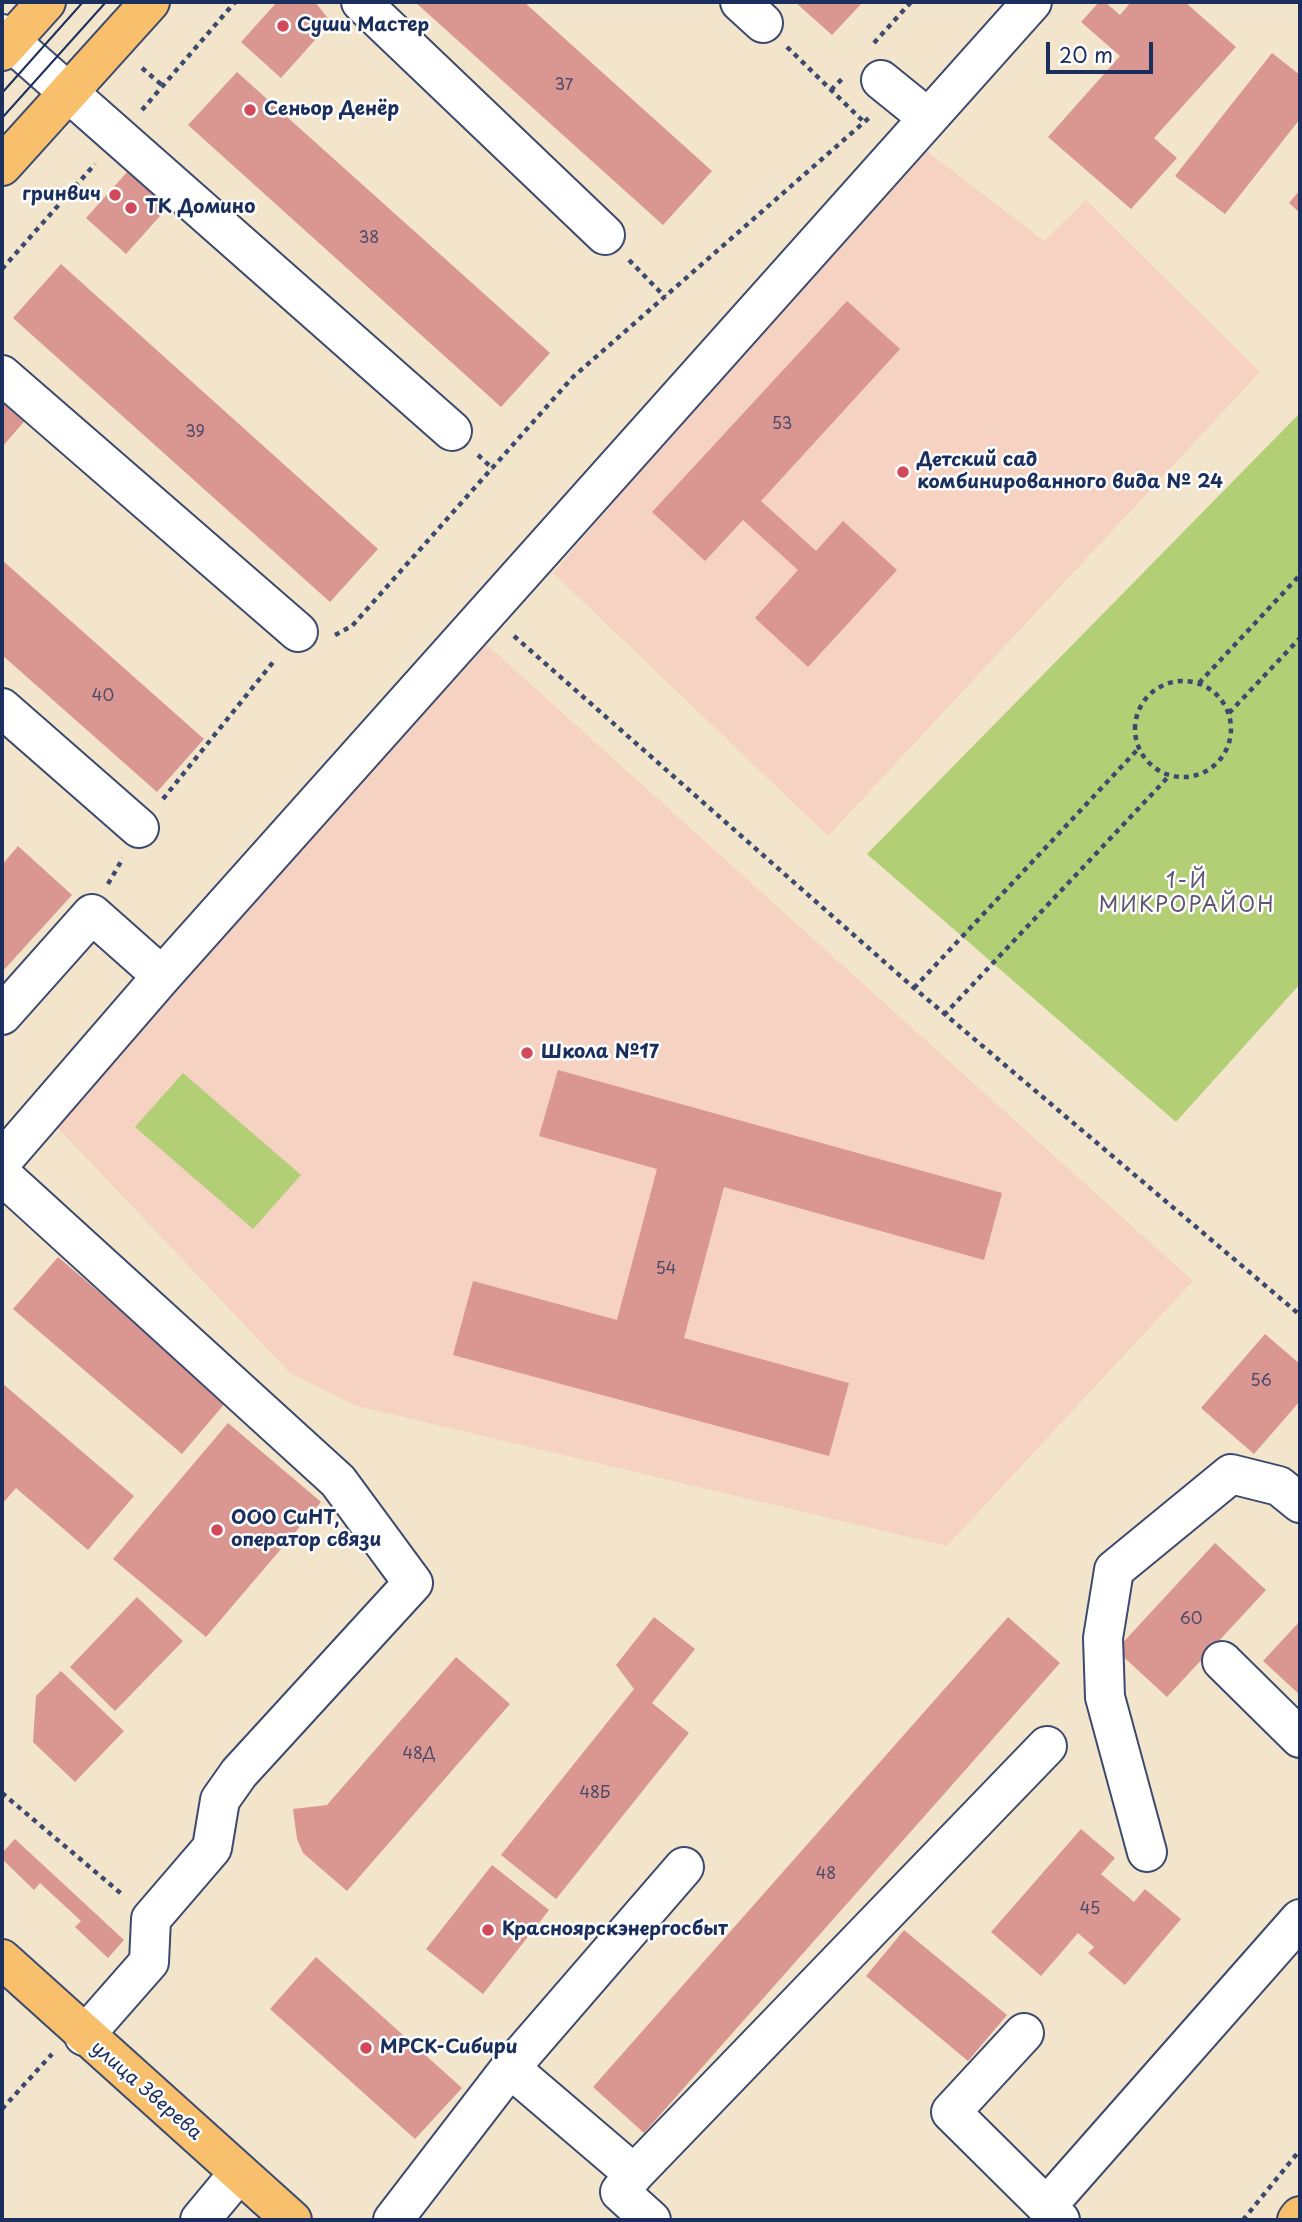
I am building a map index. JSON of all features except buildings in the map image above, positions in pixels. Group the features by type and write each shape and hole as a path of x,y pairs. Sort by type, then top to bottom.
{"main road":[{"path":"5,43 46,2"},
{"path":"2,166 150,2"},
{"name":"улица Зверева","path":"2,1959 71,2041 239,2173 292,2220"},
{"path":"1297,2220 1300,2216"}],"street":[{"path":"361,2 605,234"},
{"path":"2,1161 162,976 1032,2"},
{"path":"5,43 68,92 452,432"},
{"path":"889,87 928,118"},
{"path":"2,375 298,632"},
{"path":"2,708 139,828"},
{"path":"2,1015 92,914 162,976"},
{"path":"2,1175 338,1481 413,1583 239,1773 220,1800 212,1848 151,1919 149,1962 71,2041"},
{"path":"1147,1852 1105,1697 1103,1638 1114,1570 1231,1474 1279,1486 1300,1503"},
{"path":"1222,1661 1300,1738"},
{"path":"651,2220 620,2192 634,2174 1047,1746"},
{"path":"393,2220 510,2068 684,1867"},
{"path":"1024,2032 951,2112 1053,2214 1300,1919"},
{"path":"510,2068 634,2174"},
{"path":"200,2220 239,2173"}],"path":[{"path":"752,12 864,122"},
{"path":"92,914 139,828 298,632 327,636 340,634 352,626 573,377 864,122 889,87"},
{"path":"605,234 664,297"},
{"path":"1199,684 1300,575"},
{"path":"486,612 944,1014 1300,1315"},
{"path":"1229,713 1300,638"},
{"path":"1172,681 1199,684 1215,692 1229,713 1232,733 1220,761 1194,776 1170,775 1151,765 1139,748 1134,725 1146,697 1158,687 1172,681"},
{"path":"914,988 1139,748"},
{"path":"944,1014 1170,775"},
{"path":"2,1793 151,1919"},
{"path":"2,2109 71,2041"},
{"path":"1243,2220 1300,2150"}],"shaded area":[{"name":"Детский сад комбинированного вида № 24","path":"919,145 1044,241 1086,200 1260,372 828,836 553,573"},
{"name":"Школа №17","path":"487,645 1193,1281 947,1546 357,1406 291,1374 54,1124 176,981"}],"green space":[{"path":"1300,413 1300,984 1176,1122 867,854"},
{"path":"183,1073 301,1175 253,1229 135,1127"}],"tram line":[{"path":"2,93 83,2"},
{"path":"2,118 106,2"}],"place":[{"name":"Суши Мастер","path":"283,26"},
{"name":"Сеньор Денёр","path":"250,110"},
{"name":"гринвич","path":"115,195"},
{"name":"ТК Домино","path":"131,208"},
{"name":"Детский сад комбинированного вида № 24","path":"903,472"},
{"name":"Школа №17","path":"527,1053"},
{"name":"ООО СиНТ, оператор связи","path":"217,1530"},
{"name":"Красноярскэнергосбыт","path":"488,1930"},
{"name":"МРСК-Сибири","path":"366,2048"}],"district":[{"name":"1-Й МИКРОРАЙОН","path":"1187,894"}]}
